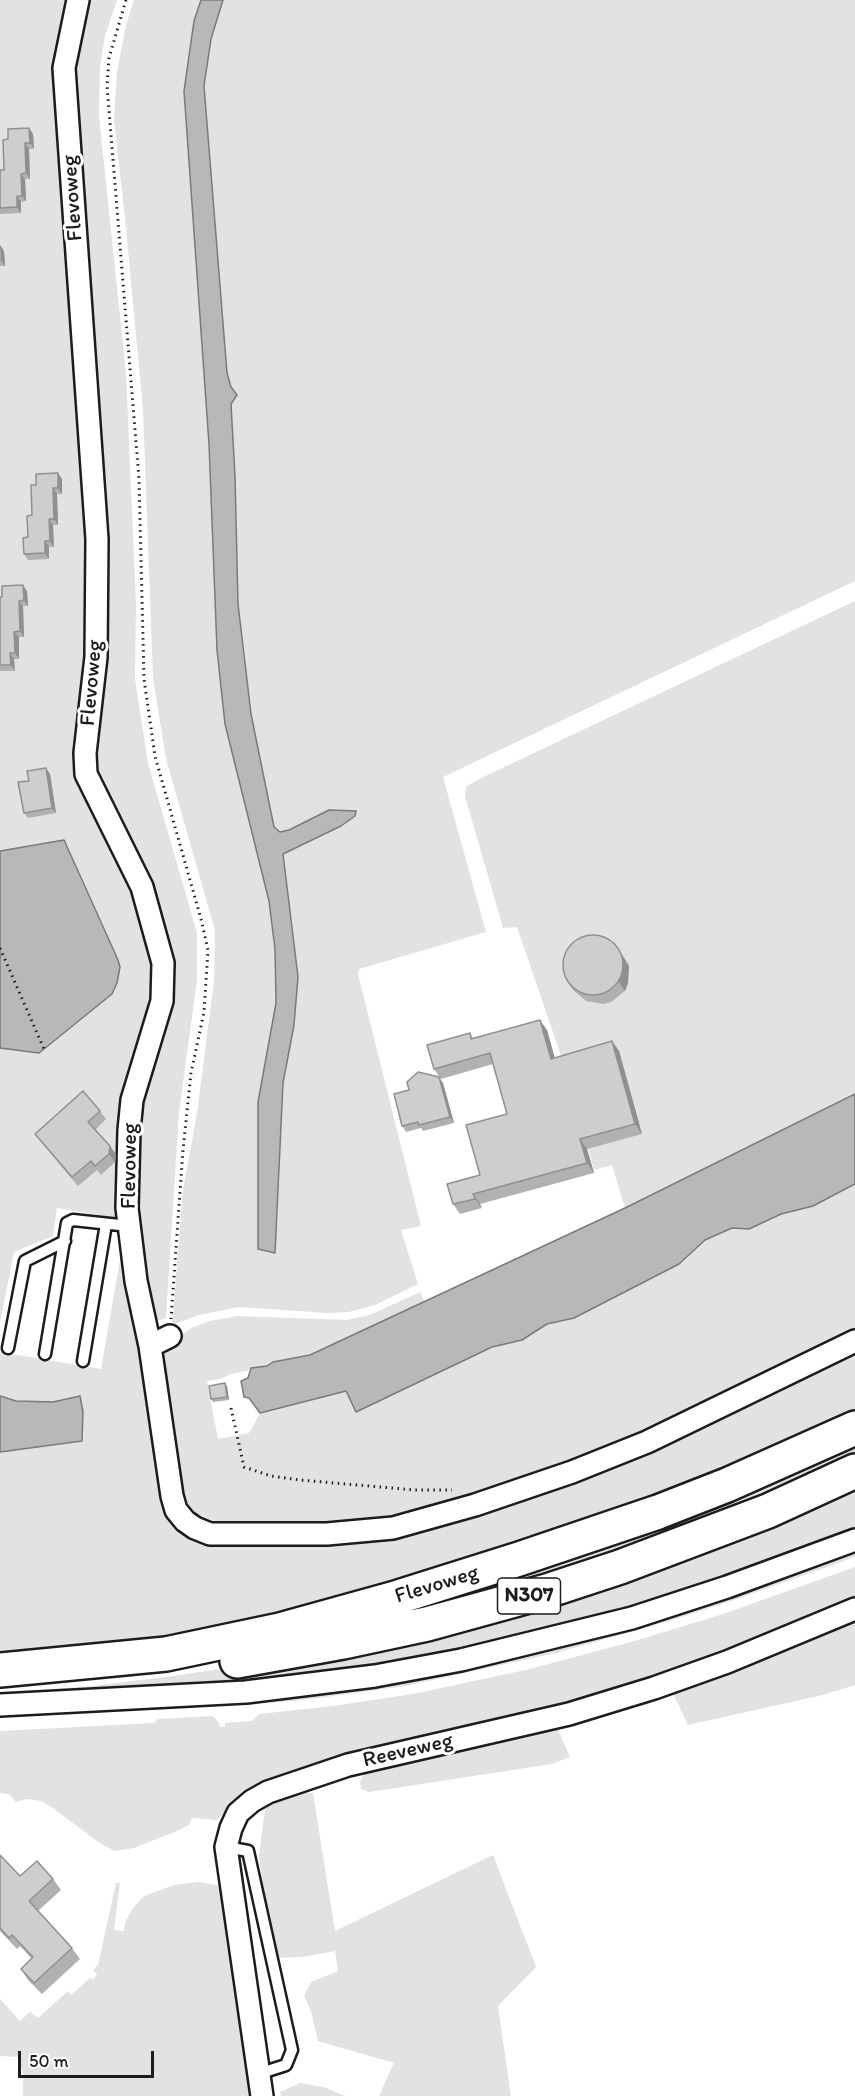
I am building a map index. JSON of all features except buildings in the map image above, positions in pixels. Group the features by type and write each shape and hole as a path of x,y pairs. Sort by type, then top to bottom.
{"highway":[{"name":"Flevoweg","path":"0,1670 166,1653 280,1630 392,1599 658,1512 727,1485 855,1428"},
{"name":"Flevoweg","path":"0,1686 122,1676 249,1659 427,1624 501,1605 620,1567 768,1511 855,1471"}],"street":[{"name":"Flevoweg","path":"78,0 64,69 98,539 96,657 85,753 86,774 142,887 164,963 162,1000 132,1100 127,1208 136,1281 150,1346 172,1497 177,1510 185,1521 210,1534 327,1534 393,1528 435,1518 572,1472 647,1442 855,1341"},
{"path":"150,1346 170,1336"},
{"path":"0,1705 246,1692 375,1676 461,1660 632,1618 738,1583 855,1540"},
{"name":"Reeveweg","path":"262,2096 226,1847 238,1813 252,1801 267,1792 348,1765 568,1714 613,1701 727,1662 855,1609"}],"lane":[{"path":"45,1354 68,1223 73,1220 129,1226"},
{"path":"83,1361 106,1224"},
{"path":"8,1348 25,1261 64,1241"},
{"path":"226,1847 248,1851 292,2050 286,2065 258,2074"}],"path":[{"path":"126,0 109,58 107,86 139,479 144,679 155,756 208,950 204,1012 191,1073 183,1150 170,1336"},
{"path":"0,948 44,1049"},
{"path":"0,966 8,965"},
{"path":"231,1408 244,1467 272,1476 300,1480 415,1490 452,1490"}],"shaded area":[{"path":"0,0 72,0 90,655 79,775 130,880 158,965 122,1219 57,1208 53,1236 14,1252 0,1323 0,1048 39,1053 112,994 120,967 64,840 0,851"},
{"path":"88,0 117,0 105,36 100,67 99,116 126,373 136,604 135,679 148,763 197,933 197,980 179,1112 166,1318 153,1322 144,1260 133,1215 139,1100 173,1001 170,970 89,769 101,658 74,93 80,35"},
{"path":"134,0 201,0 194,21 184,91 209,444 217,650 225,724 269,901 275,949 276,1003 258,1102 258,1248 275,1253 283,1083 294,1025 298,977 283,854 341,826 329,810 289,830 280,832 273,827 251,714 238,604 231,404 237,395 231,387 227,373 204,86 211,39 223,0 855,0 855,581 443,777 486,932 359,969 358,974 421,1226 401,1230 418,1284 375,1305 349,1312 327,1313 239,1307 199,1315 172,1325 183,1190 197,1113 214,981 215,931 166,759 153,678 143,410 114,120 117,72 126,25"},
{"path":"201,0 223,0 211,39 204,86 227,373 231,387 237,395 231,404 238,604 251,714 274,827 280,832 289,830 329,810 356,811 355,816 341,826 283,854 298,977 294,1025 283,1083 275,1253 258,1249 258,1102 276,1003 275,949 269,901 225,724 217,650 209,444 184,91 194,21"},
{"path":"855,601 855,1094 625,1208 612,1165 594,1170 572,1088 517,927 503,928 465,796 466,787"},
{"path":"64,840 118,960 120,967 117,983 112,994 39,1053 0,1048 0,851"},
{"path":"855,1094 855,1184 813,1206 781,1214 749,1229 732,1228 705,1240 679,1264 574,1318 547,1324 522,1340 492,1347 356,1412 346,1391 260,1413 249,1398 244,1397 241,1381 248,1378 251,1368 310,1355 625,1208"},
{"path":"855,1184 855,1333 619,1445 482,1495 361,1525 210,1527 184,1508 161,1360 176,1339 191,1328 210,1321 237,1316 347,1320 370,1315 420,1292 425,1302 310,1355 251,1368 251,1370 207,1381 218,1439 249,1433 260,1413 347,1391 356,1412 492,1347 522,1340 547,1324 574,1318 679,1264 705,1240 732,1228 749,1229 781,1214 813,1206"},
{"path":"124,1237 179,1524 388,1536 855,1349 855,1421 762,1464 294,1619 149,1641 147,1638 0,1655 0,1452 82,1441 79,1396 53,1402 16,1401 0,1396 0,1352 101,1369"},
{"path":"0,1396 16,1401 53,1402 80,1396 83,1412 82,1441 0,1452"},
{"path":"855,1435 855,1464 512,1594 205,1652"},
{"path":"855,1478 855,1530 665,1598 511,1640 363,1669 244,1683 0,1695 0,1693 91,1686 173,1676 311,1655"},
{"path":"855,1549 855,1557 737,1599 673,1620 556,1653 405,1686 271,1703 270,1699 362,1687 507,1659 598,1636"},
{"path":"855,1567 855,1599 796,1625 652,1679 559,1707 351,1753 293,1771 248,1795 216,1820 192,1818 189,1825 134,1848 115,1851 101,1844 41,1801 27,1799 16,1802 9,1794 0,1793 0,1731 154,1723 158,1719 213,1716 220,1727 225,1727 225,1723 252,1721 259,1714 413,1694 530,1669 638,1640 723,1614"},
{"path":"855,1620 855,1685 823,1695 688,1725 672,1691"},
{"path":"556,1725 570,1757 552,1764 369,1792 361,1789 360,1783 366,1768"},
{"path":"296,1793 313,1793 335,1931 493,1855 536,1967 498,2006 511,2096 379,2096 394,2063 318,2041 311,2011 304,1996 311,1982 338,1971 335,1951 303,1957 272,1958 259,1856 265,1808"},
{"path":"199,1882 222,1886 252,2096 23,2096 23,2074 19,2057 0,2056 0,1999 20,2021 30,2012 38,2018 68,1991 71,1995 90,1978 92,1980 97,1975 93,1970 98,1965 116,1883 120,1883 114,1930 124,1931 126,1920 144,1896 174,1885"},
{"path":"300,2083 324,2087 345,2096 281,2096 280,2092"}]}
